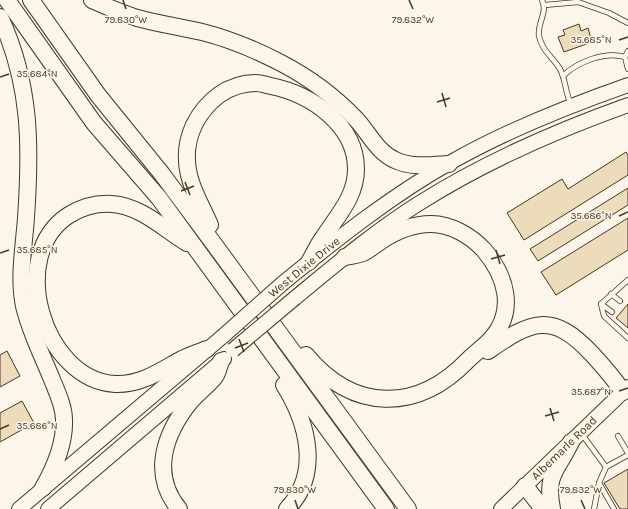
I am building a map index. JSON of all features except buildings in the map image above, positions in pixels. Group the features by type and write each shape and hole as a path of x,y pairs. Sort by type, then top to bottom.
{"highway":[{"path":"7,0 94,123 159,198 193,247 386,509"},
{"path":"31,0 98,95 162,174 408,509"},
{"path":"92,0 138,18 202,32 234,42 258,52 282,64 311,82 340,105 356,119 379,150 395,161 421,165 449,164"},
{"path":"0,16 19,66 26,101 29,135 29,178 22,280 24,305 36,340 59,395 64,417 64,430 60,451 52,473 43,488"},
{"path":"214,244 210,224 196,200 188,174 186,154 190,133 200,113 215,96 236,86 256,83 281,88 304,97 315,104 342,129 352,148 356,168 354,188 343,211 322,239 309,262"},
{"path":"193,247 156,221 130,209 113,204 91,205 75,211 61,220 49,233 40,252 37,268 38,300 43,318 53,339 67,358 84,374 106,383 129,383 151,377 183,359 207,349"},
{"path":"345,257 363,253 396,232 409,227 427,224 440,225 456,229 482,248 494,263 503,280 507,298 507,310 502,323 495,334 462,368"},
{"path":"284,339 304,353 316,367 340,386 359,395 375,399 392,400 412,396 440,383 520,330 538,325 549,325 564,330 577,338 626,390"},
{"path":"265,345 268,362 285,387 297,409 308,444 308,459 305,480 298,495 287,509"},
{"path":"179,509 172,500 164,479 163,460 165,448 176,421 192,400 215,377 221,361"},
{"path":"552,509 549,490 554,469 576,437"},
{"path":"525,486 543,509"}],"main road":[{"name":"West Dixie Drive","path":"18,509 309,262 396,197 449,164 508,133 572,105 628,85"},
{"name":"West Dixie Drive","path":"48,509 233,350 345,257 416,205 449,185 514,151 596,116 628,105"},
{"path":"596,116 617,117 628,114"},
{"name":"Albemarle Road","path":"501,509 626,390"}],"lane":[{"path":"542,0 544,5 544,13 539,29 541,44 546,53 558,65 563,76 568,98 572,105"},
{"path":"544,5 578,2 609,13 628,23"},
{"path":"628,51 625,57 628,69"},
{"path":"563,76 573,68 599,57 617,55 625,57"},
{"path":"601,304 627,283"},
{"path":"612,294 620,301"},
{"path":"601,304 612,312"},
{"path":"601,304 604,316 628,338"},
{"path":"594,509 599,483 606,466 628,454 618,436"},
{"path":"576,437 606,466"},
{"path":"599,483 614,509"}]}
